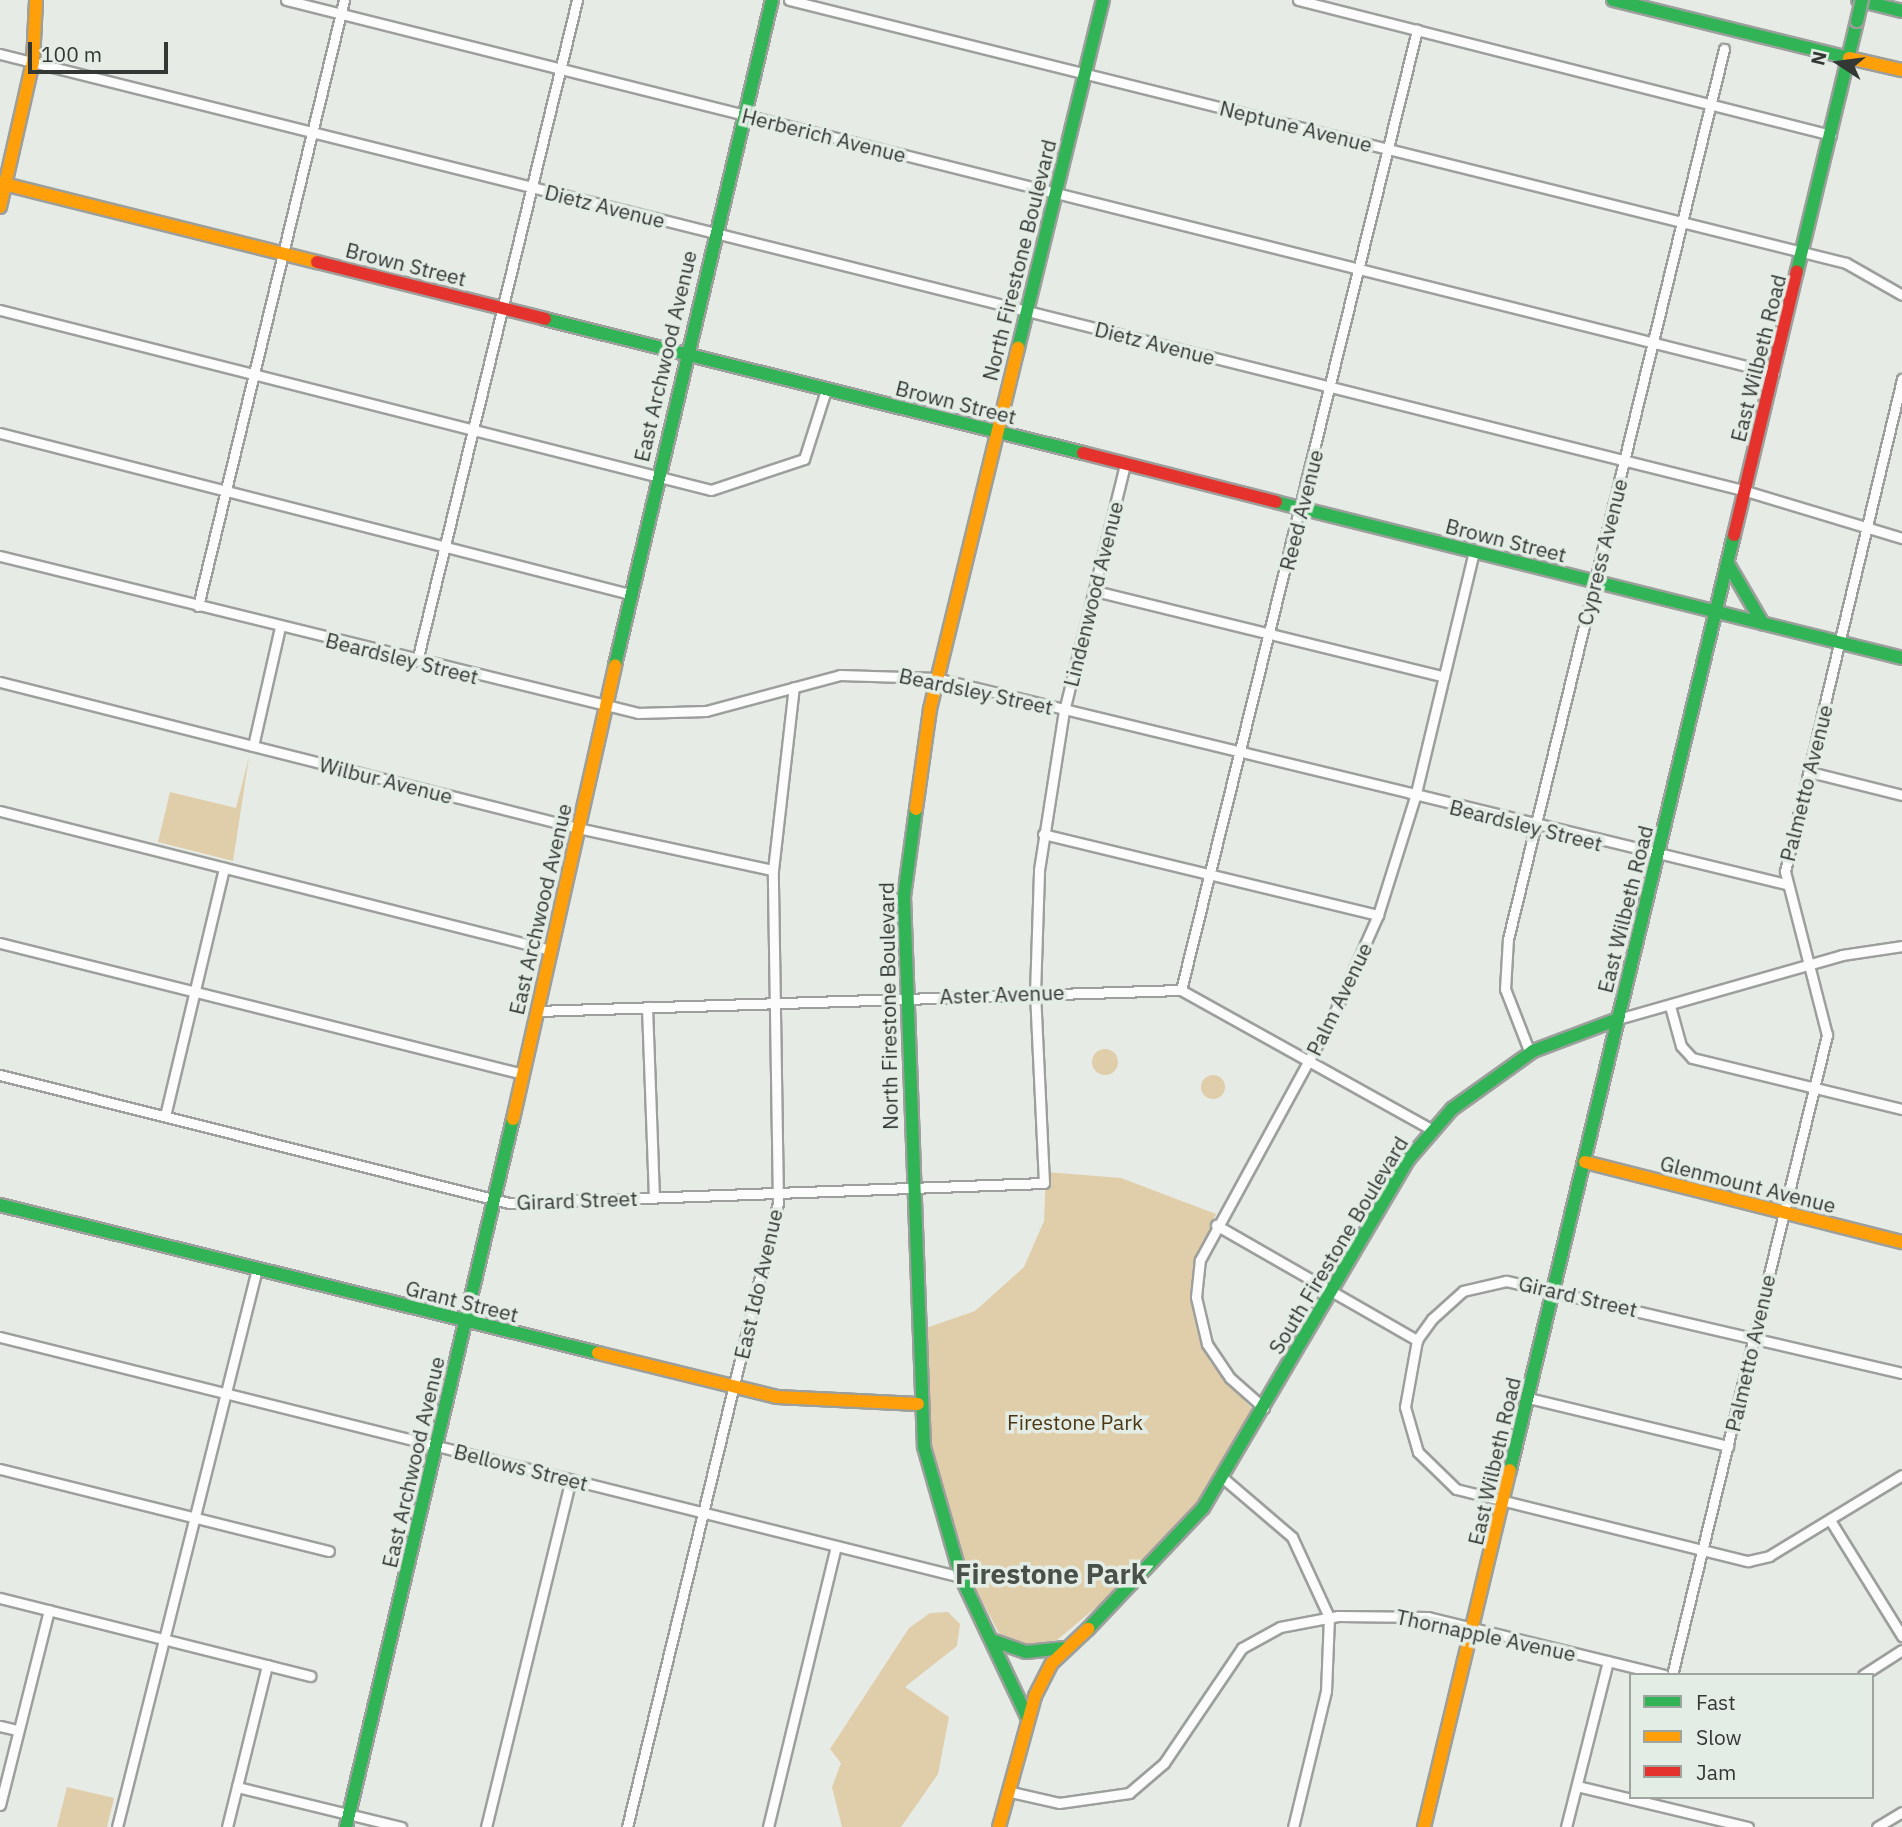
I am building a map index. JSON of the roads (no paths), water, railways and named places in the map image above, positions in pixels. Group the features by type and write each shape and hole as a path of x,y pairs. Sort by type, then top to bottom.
{"main road":[{"path":"0,207 3,183 33,62 36,0"},
{"name":"East Archwood Avenue","path":"348,1821 495,1200 684,354 772,0"},
{"name":"North Firestone Boulevard","path":"1028,1719 994,1641 961,1577 930,1479 918,1404 904,997 910,824 936,678 1103,0"},
{"path":"1613,0 1902,70"},
{"path":"1860,0 1902,11"},
{"name":"East Wilbeth Road","path":"1424,1827 1803,254 1860,0"},
{"name":"Brown Street","path":"3,183 1902,658"},
{"path":"1728,564 1763,624"},
{"name":"South Firestone Boulevard","path":"999,1827 1041,1681 1063,1648 1150,1570 1223,1478 1394,1180 1432,1129 1476,1088 1530,1053 1618,1019"},
{"name":"Glenmount Avenue","path":"1585,1162 1902,1241"},
{"name":"Grant Street","path":"0,1205 733,1387 820,1403 918,1404"},
{"path":"994,1641 1026,1652 1063,1648"}],"street":[{"name":"Herberich Avenue","path":"286,0 1774,373"},
{"path":"198,606 285,254 344,0"},
{"path":"417,661 505,309 577,0"},
{"name":"Neptune Avenue","path":"789,0 1858,267 1902,295"},
{"path":"1298,0 1831,135"},
{"name":"Reed Avenue","path":"1181,990 1362,270 1417,30"},
{"name":"Cypress Avenue","path":"1530,1053 1509,1006 1504,960 1684,224 1724,49"},
{"name":"Dietz Avenue","path":"0,54 1746,491 1867,530 1902,538"},
{"path":"0,310 475,430 656,479 711,490 792,466 811,448 826,390"},
{"name":"Palmetto Avenue","path":"1673,1673 1704,1553 1828,1029 1786,884 1867,530 1898,419 1902,379"},
{"path":"0,433 630,594"},
{"name":"Lindenwood Avenue","path":"1044,1183 1035,993 1043,834 1064,711 1125,465"},
{"name":"Palm Avenue","path":"1264,1408 1218,1364 1201,1328 1197,1275 1216,1225 1310,1061 1378,915 1415,797 1474,552"},
{"name":"Beardsley Street","path":"0,556 605,709 691,713 794,687 870,672 936,678 1658,857 1786,884"},
{"path":"1095,591 1444,677"},
{"path":"253,746 280,627"},
{"name":"Wilbur Avenue","path":"0,682 578,828 773,870"},
{"name":"East Ido Avenue","path":"627,1827 704,1511 777,1193 771,1003 773,870 794,687"},
{"path":"1810,772 1902,795"},
{"path":"0,811 550,950"},
{"path":"1043,834 1378,915"},
{"path":"165,1115 224,868"},
{"path":"0,943 523,1074"},
{"name":"South Firestone Boulevard","path":"1618,1019 1810,964 1902,946"},
{"path":"1181,990 1432,1129"},
{"name":"Aster Avenue","path":"537,1012 904,997 1181,990"},
{"path":"1670,1006 1681,1046 1692,1058 1902,1109"},
{"path":"647,1007 654,1197"},
{"name":"Girard Street","path":"0,1075 495,1200 1044,1183"},
{"path":"1216,1225 1417,1340 1405,1407 1418,1452 1456,1489 1704,1553 1762,1559 1902,1475"},
{"path":"117,1827 257,1269"},
{"name":"Girard Street","path":"1417,1340 1441,1308 1476,1287 1513,1281 1902,1373"},
{"name":"Bellows Street","path":"0,1337 961,1577"},
{"path":"1528,1398 1728,1446"},
{"path":"0,1469 329,1551"},
{"path":"1223,1478 1292,1537 1329,1617 1326,1691 1293,1827"},
{"path":"486,1827 570,1479"},
{"path":"1830,1520 1902,1636"},
{"path":"768,1827 836,1546"},
{"path":"0,1598 310,1676"},
{"path":"0,1805 49,1610"},
{"name":"Thornapple Avenue","path":"1011,1792 1059,1803 1129,1793 1164,1763 1242,1648 1280,1627 1329,1617 1413,1615 1656,1673"},
{"path":"1866,1673 1902,1650"},
{"path":"1566,1827 1608,1661"},
{"path":"227,1827 267,1665"},
{"path":"0,1726 18,1730"},
{"path":"1577,1786 1629,1798"},
{"path":"237,1787 348,1821 401,1827"},
{"path":"1631,1799 1748,1827"},
{"path":"1877,1827 1902,1812"}],"district":[{"name":"Firestone Park","path":"1051,1574"}]}
